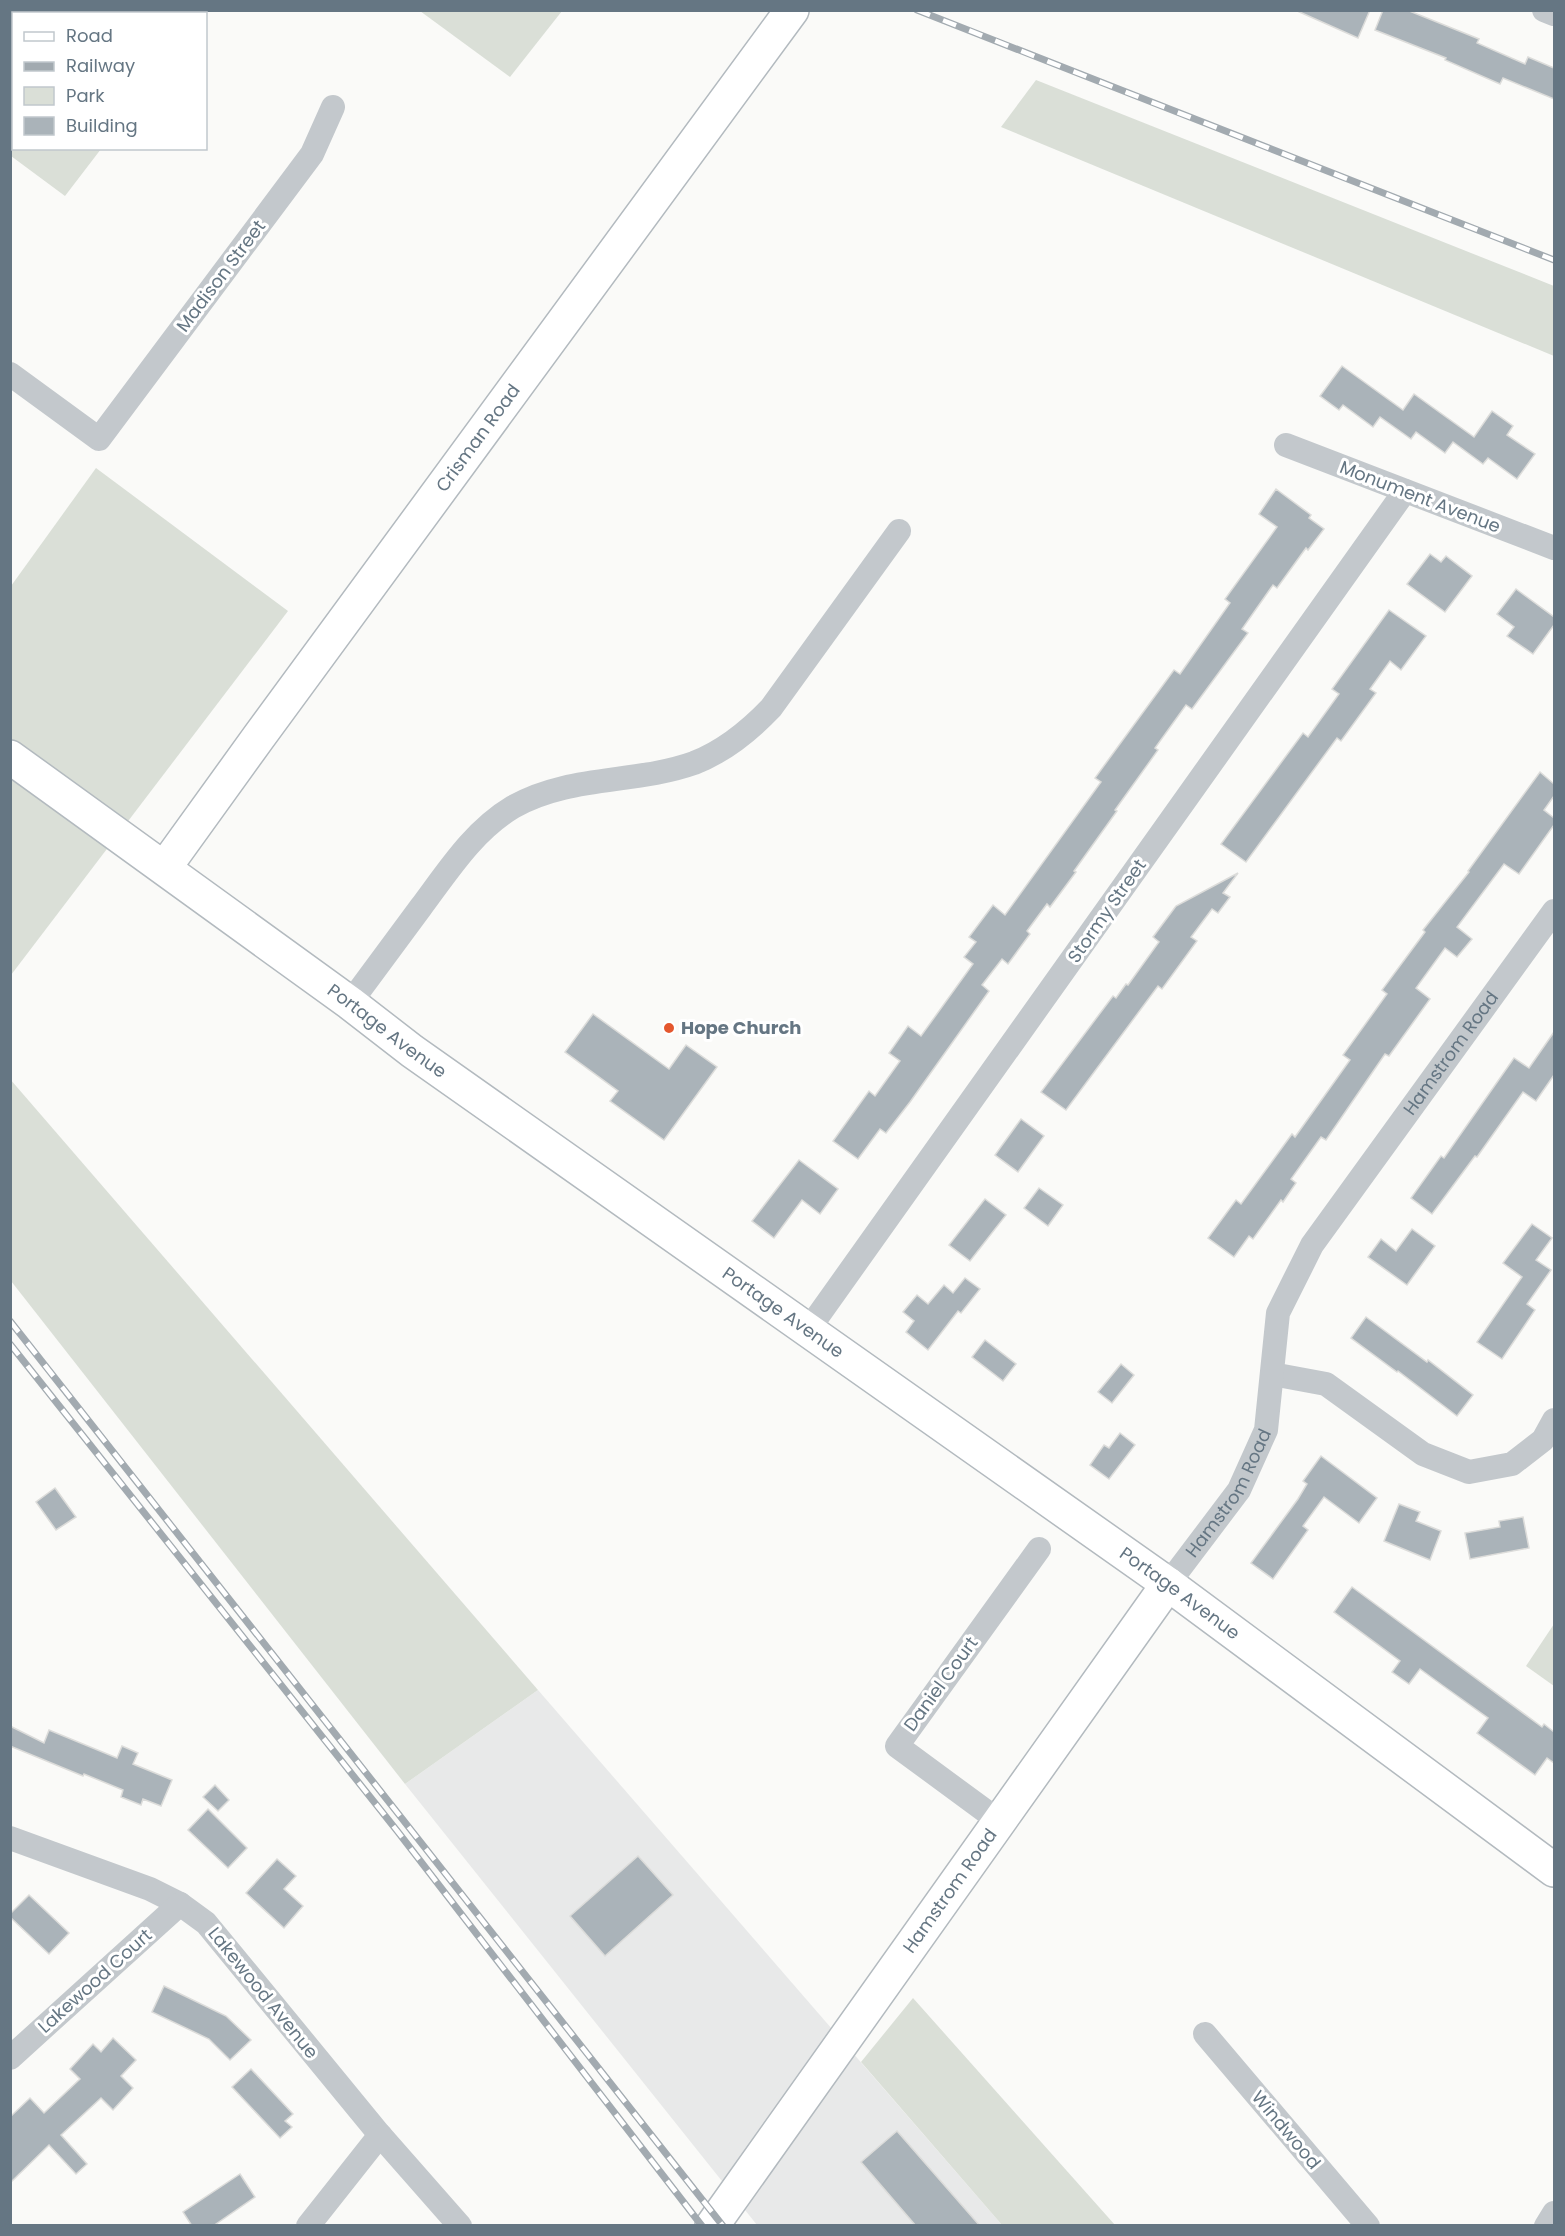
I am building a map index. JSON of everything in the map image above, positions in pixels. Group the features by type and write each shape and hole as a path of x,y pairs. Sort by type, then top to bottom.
{"street":[{"name":"Crisman Road","path":"165,867 792,10"},
{"path":"1544,10 1554,14"},
{"name":"Madison Street","path":"10,374 99,439 312,154 333,107"},
{"name":"Monument Avenue","path":"1287,445 1554,548"},
{"name":"Stormy Street","path":"808,1330 1405,491"},
{"path":"350,1002 465,849 502,814 523,802 555,789 691,764 725,748 747,731 771,708 899,531"},
{"name":"Portage Avenue","path":"10,757 350,1002 412,1051 1168,1584 1554,1870"},
{"name":"Hamstrom Road","path":"712,2226 1168,1584 1239,1490 1266,1430 1278,1313 1312,1245 1554,911"},
{"path":"1272,1374 1326,1384 1422,1454 1469,1472 1512,1464 1543,1440 1554,1420"},
{"name":"Daniel Court","path":"999,1821 897,1746 1039,1549"},
{"name":"Lakewood Avenue","path":"10,1838 150,1889 180,1904 206,1923 380,2134 460,2226"},
{"name":"Lakewood Court","path":"10,2058 180,1904"},
{"name":"Windwood","path":"1205,2034 1368,2226"},
{"path":"308,2226 380,2134"},
{"path":"1545,2226 1554,2213"}],"shaded area":[{"path":"538,1690 1002,2225 757,2225 405,1784"}],"green space":[{"path":"11,10 206,10 205,12 12,12 12,150 100,150 65,196 11,156"},
{"path":"420,11 562,11 510,77"},
{"path":"1036,80 1554,286 1554,356 1001,127"},
{"path":"96,468 288,611 11,975 11,586"},
{"path":"10,1079 538,1690 405,1784 11,1281"},
{"path":"1554,1624 1554,1686 1526,1666"},
{"path":"913,1998 1115,2225 1002,2225 861,2062"}],"building":[{"path":"1295,10 1370,10 1358,38"},
{"path":"1383,10 1407,10 1479,39 1477,43 1525,64 1528,57 1554,68 1554,99 1503,78 1500,84 1445,60 1446,58 1375,30"},
{"path":"1342,366 1403,410 1414,394 1474,437 1492,411 1513,426 1507,435 1535,454 1517,479 1488,458 1483,464 1453,442 1445,453 1416,432 1411,439 1380,417 1373,427 1343,405 1339,410 1320,396"},
{"path":"1276,489 1311,515 1309,518 1324,529 1308,550 1306,548 1277,588 1273,585 1242,629 1248,633 1192,709 1186,705 1155,748 1158,750 1115,810 1117,811 1074,871 1076,872 1050,907 1047,904 1027,931 1030,934 1008,964 1002,959 982,985 989,991 910,1102 886,1133 880,1129 858,1159 833,1141 869,1091 875,1096 900,1061 889,1053 908,1026 921,1036 973,964 964,957 976,942 969,937 993,905 1005,915 1101,782 1095,778 1174,670 1180,674 1230,603 1225,599 1277,527 1259,514"},
{"path":"1430,554 1441,562 1446,556 1472,576 1445,612 1407,584"},
{"path":"1516,589 1554,617 1554,625 1533,654 1507,636 1514,627 1497,614"},
{"path":"1389,610 1426,636 1401,670 1390,661 1370,689 1376,693 1341,741 1337,738 1246,862 1221,844 1303,733 1308,737 1339,694 1332,689"},
{"path":"1540,772 1554,784 1554,796 1544,810 1554,818 1554,825 1519,874 1504,864 1457,927 1472,939 1457,957 1445,948 1416,988 1430,999 1389,1056 1385,1054 1326,1140 1321,1137 1291,1179 1296,1183 1283,1202 1281,1200 1253,1239 1249,1236 1234,1257 1208,1238 1236,1200 1241,1204 1292,1134 1295,1137 1350,1060 1343,1055 1387,994 1382,990 1425,932 1423,930 1469,872"},
{"path":"1238,873 1223,893 1230,897 1218,913 1212,909 1191,937 1197,941 1162,989 1158,986 1066,1110 1041,1092 1113,996 1116,998 1126,984 1128,985 1159,942 1153,937 1176,906"},
{"path":"593,1014 669,1069 686,1045 717,1067 664,1140 610,1101 618,1091 565,1052"},
{"path":"1554,1032 1554,1075 1536,1101 1523,1092 1477,1157 1475,1156 1432,1214 1411,1198 1441,1156 1444,1158 1514,1058 1529,1068"},
{"path":"1021,1119 1044,1136 1018,1172 995,1155"},
{"path":"799,1160 838,1189 820,1214 802,1200 774,1238 752,1221"},
{"path":"1039,1188 1063,1205 1048,1226 1024,1208"},
{"path":"985,1199 1006,1215 970,1261 949,1245"},
{"path":"1532,1224 1552,1238 1536,1260 1551,1270 1527,1304 1535,1310 1502,1359 1477,1342 1522,1277 1503,1263"},
{"path":"1412,1229 1435,1246 1407,1285 1368,1257 1381,1239 1396,1251"},
{"path":"965,1278 980,1289 961,1313 958,1311 928,1350 906,1332 914,1321 903,1312 917,1295 928,1304 944,1285 953,1293"},
{"path":"1366,1317 1473,1395 1457,1416 1351,1338"},
{"path":"985,1340 1016,1364 1003,1381 972,1357"},
{"path":"1121,1364 1134,1375 1112,1403 1098,1392"},
{"path":"1120,1433 1135,1445 1109,1479 1090,1465 1104,1445 1109,1448"},
{"path":"1321,1456 1377,1498 1359,1523 1324,1497 1303,1526 1308,1530 1273,1579 1251,1563 1298,1499 1307,1484 1303,1481"},
{"path":"55,1488 76,1517 56,1530 36,1502"},
{"path":"1399,1504 1420,1512 1416,1521 1441,1531 1430,1560 1384,1541"},
{"path":"1523,1517 1529,1548 1470,1559 1465,1533 1500,1527 1499,1521"},
{"path":"1352,1587 1542,1727 1544,1724 1554,1732 1554,1763 1547,1758 1535,1775 1477,1733 1488,1718 1420,1669 1409,1684 1392,1672 1400,1661 1334,1612"},
{"path":"10,1726 44,1743 49,1730 117,1758 122,1746 138,1753 133,1764 172,1780 161,1806 143,1799 141,1805 121,1797 123,1790 10,1746"},
{"path":"215,1785 229,1800 218,1811 203,1797"},
{"path":"208,1809 247,1848 228,1868 188,1830"},
{"path":"638,1856 673,1895 605,1956 570,1916"},
{"path":"277,1859 296,1876 284,1889 303,1906 284,1928 246,1893"},
{"path":"29,1895 69,1933 49,1954 10,1917 10,1914"},
{"path":"164,1986 226,2016 251,2040 230,2060 209,2039 152,2012"},
{"path":"113,2038 136,2060 121,2076 133,2088 113,2110 101,2098 61,2135 87,2164 76,2174 49,2145 10,2183 10,2117 30,2098 44,2113 80,2079 70,2069 93,2044 101,2052"},
{"path":"251,2069 293,2114 285,2121 292,2127 280,2138 232,2087"},
{"path":"897,2131 980,2226 916,2226 861,2162"},
{"path":"240,2174 255,2197 213,2226 192,2226 183,2212"}],"railway":[{"path":"917,10 1554,260"},
{"path":"10,1321 723,2226"},
{"path":"10,1344 398,1832 702,2226"}],"place":[{"name":"Hope Church","path":"669,1028"}]}
